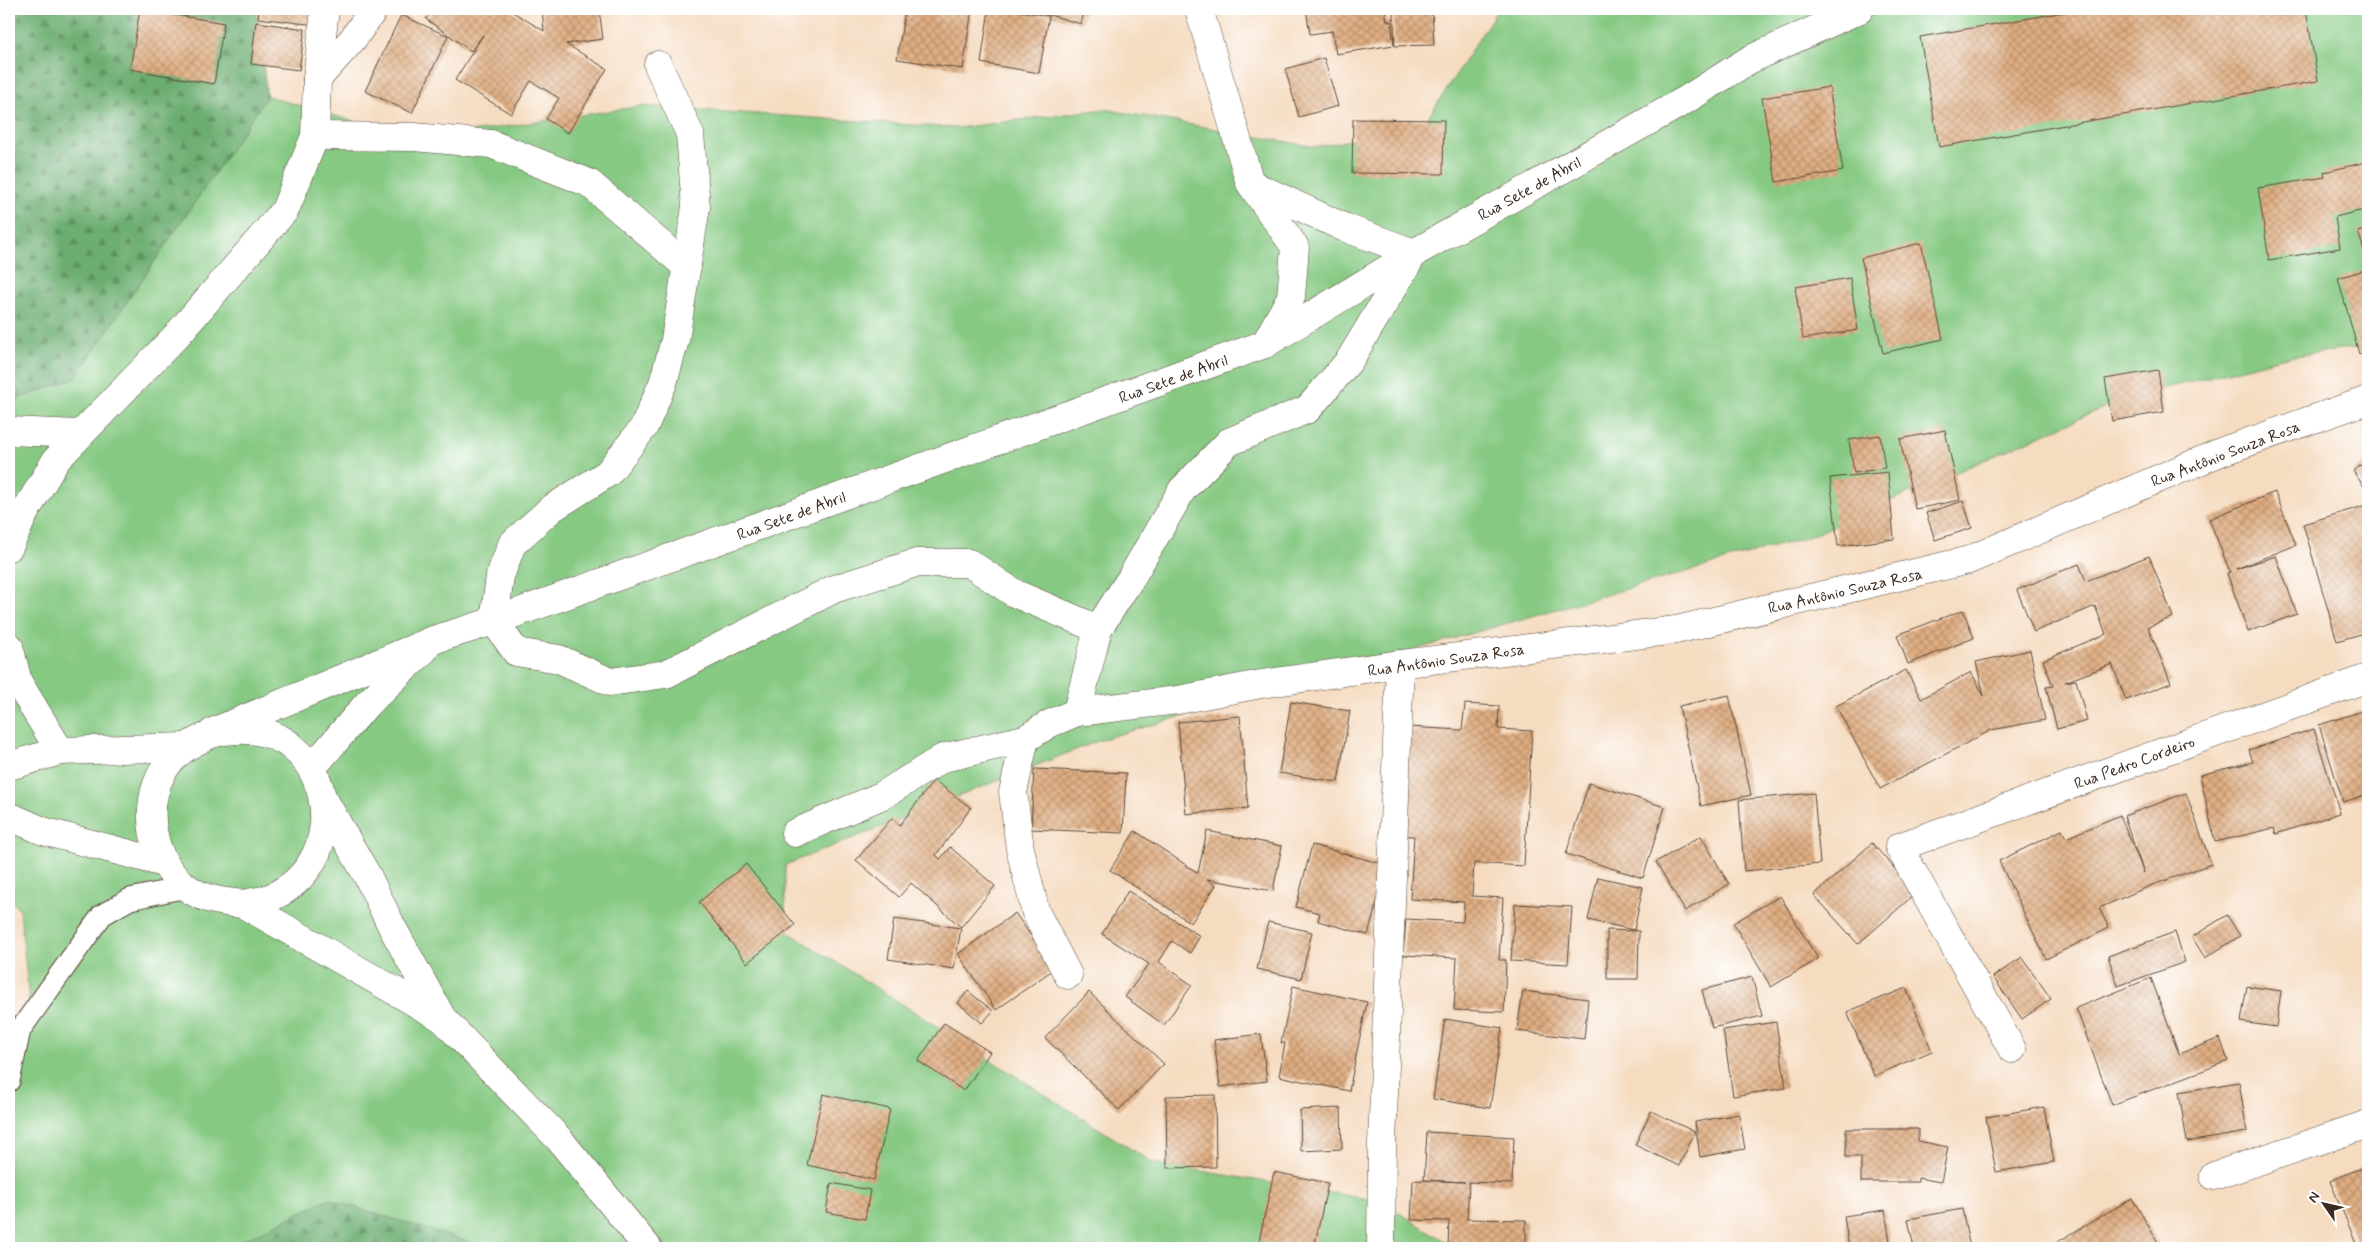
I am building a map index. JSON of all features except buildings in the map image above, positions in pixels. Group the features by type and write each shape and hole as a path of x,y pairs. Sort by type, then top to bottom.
{"street":[{"path":"9,547 25,512 56,460 79,434 176,336 285,210 315,136 317,79 325,9"},
{"path":"317,79 352,40 374,9"},
{"path":"1199,9 1250,183 1295,247 1291,297 1266,344"},
{"name":"Rua Sete de Abril","path":"214,732 436,639 494,622 1266,344 1414,253 1684,101 1749,60 1860,9"},
{"path":"658,65 690,134 696,207 675,340 664,384 644,427 608,473 551,509 512,544 500,576 494,622 516,652 559,658 610,682 666,674 834,589 916,564 969,563 1014,593 1098,629"},
{"path":"315,136 414,137 491,144 589,183 687,267"},
{"path":"1077,712 1098,629 1131,578 1182,490 1229,442 1308,409 1349,361 1414,253 1343,227 1250,183"},
{"name":"Rua Antônio Souza Rosa","path":"795,833 883,795 943,758 1025,739 1049,724 1077,712 1178,700 1261,684 1400,664 1676,630 1969,560 2223,451 2368,400"},
{"path":"9,431 79,434"},
{"path":"312,768 367,704 436,639"},
{"path":"9,646 18,682 60,751"},
{"path":"1381,1248 1382,1144 1400,664"},
{"name":"Rua Pedro Cordeiro","path":"2012,1049 1899,847 2368,678"},
{"path":"325,802 324,831 315,859 296,882 272,897 243,904 213,901 186,887 164,864 152,834 152,801 163,771 185,747 214,732 251,729 285,742 312,768 325,802 368,877 392,928 442,1018 559,1139 648,1248"},
{"path":"1025,739 1013,792 1020,849 1036,913 1068,975"},
{"path":"9,766 60,751 185,747"},
{"path":"9,816 43,831 164,864"},
{"path":"243,904 442,1018"},
{"path":"2214,1176 2368,1124"}],"lane":[{"path":"9,1081 15,1035 102,915 130,899 186,887"}],"green space":[{"path":"9,9 256,9 267,96 75,378 9,402"},
{"path":"1498,9 2368,9 2368,346 2281,358 2124,399 1808,537 1103,739 785,865 785,930 1153,1163 1380,1201 1456,1248 481,1248 478,1245 328,1199 228,1248 9,1248 9,1068 32,1030 20,910 9,898 9,402 75,378 267,96 417,140 642,106 957,128 1104,109 1315,147 1423,126"},
{"path":"328,1199 478,1245 481,1248 228,1248"}]}
